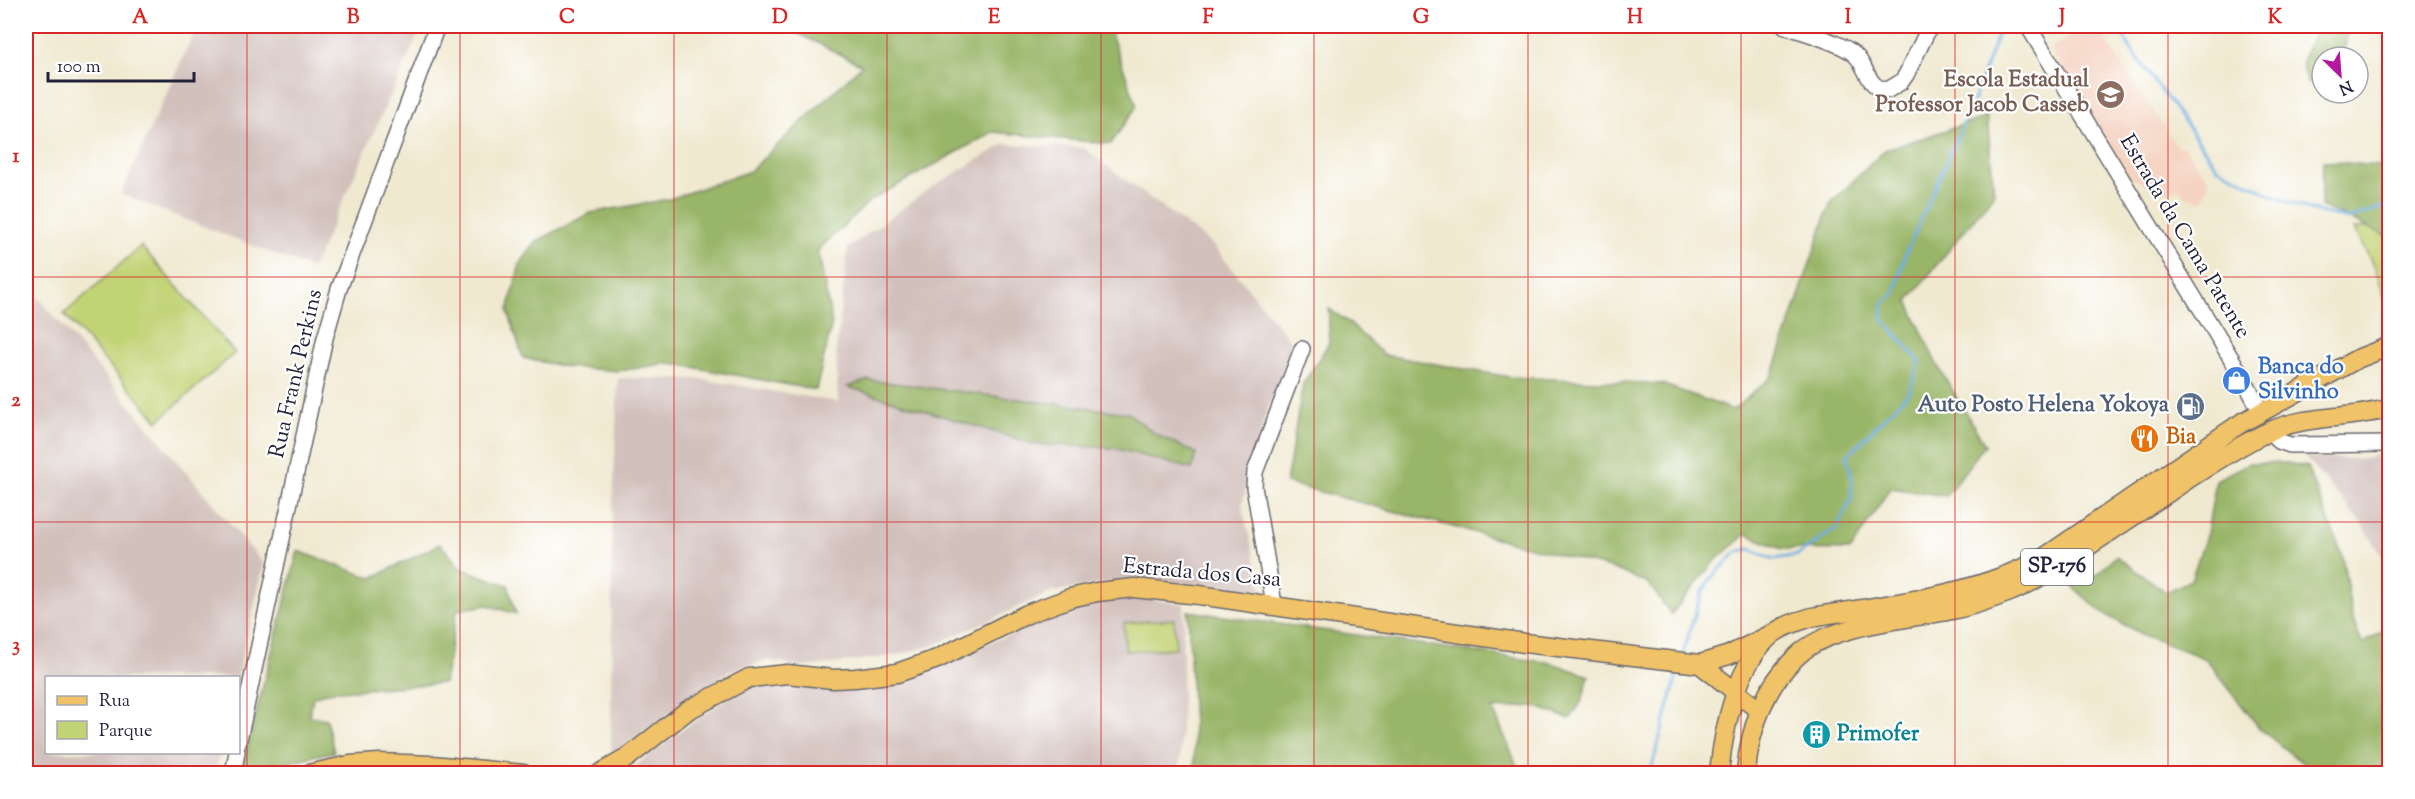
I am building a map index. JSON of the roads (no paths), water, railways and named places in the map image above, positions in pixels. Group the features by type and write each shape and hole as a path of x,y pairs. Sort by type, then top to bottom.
{"main road":[{"name":"SP-176","path":"1719,774 1728,711 1756,654 1772,634 1812,617 1976,587 2010,575 2044,557 2188,458 2261,412 2356,359 2390,346"},
{"name":"SP-176","path":"1746,774 1749,746 1760,711 1770,690 1799,655 1817,642 1840,633 1969,606 2016,589 2061,565 2226,454 2271,430 2307,419 2353,416 2390,408"},
{"name":"Estrada dos Casa","path":"598,774 627,758 688,710 749,678 787,674 834,679 897,673 937,659 1027,614 1070,598 1134,588 1274,604 1525,642 1695,663"},
{"path":"1695,663 1724,657 1772,634"},
{"path":"1695,663 1715,675 1760,711"},
{"path":"1715,675 1725,694 1728,711"},
{"path":"310,773 350,765 379,768 432,765 524,774"}],"street":[{"name":"Rua Frank Perkins","path":"240,735 325,338 339,289 437,26"},
{"path":"1785,26 1815,30 1852,52 1876,87 1888,90 1902,82 1930,26"},
{"name":"Estrada da Cama Patente","path":"2028,26 2242,376 2261,412"},
{"path":"1274,604 1254,487 1255,472 1302,349"},
{"path":"2271,430 2278,441 2290,445 2390,444"},
{"path":"233,774 237,754"}],"waterway":[{"path":"1682,656 1702,592 1711,578 1737,552 1750,549 1774,559 1798,555 1837,528 1851,499 1852,480 1847,456 1909,392 1920,362 1883,319 1882,305 1895,293 1905,255 1972,104 2001,26"},
{"path":"2119,26 2128,45 2217,167 2273,196 2311,210 2349,219 2384,207 2390,213"},
{"path":"1650,774 1679,668"}],"place":[{"name":"Escola Estadual Professor Jacob Casseb","path":"2110,94"},
{"name":"Banca do Silvinho","path":"2237,381"},
{"name":"Auto Posto Helena Yokoya","path":"2190,406"},
{"name":"Bia","path":"2145,438"},
{"name":"Primofer","path":"1816,735"}]}
